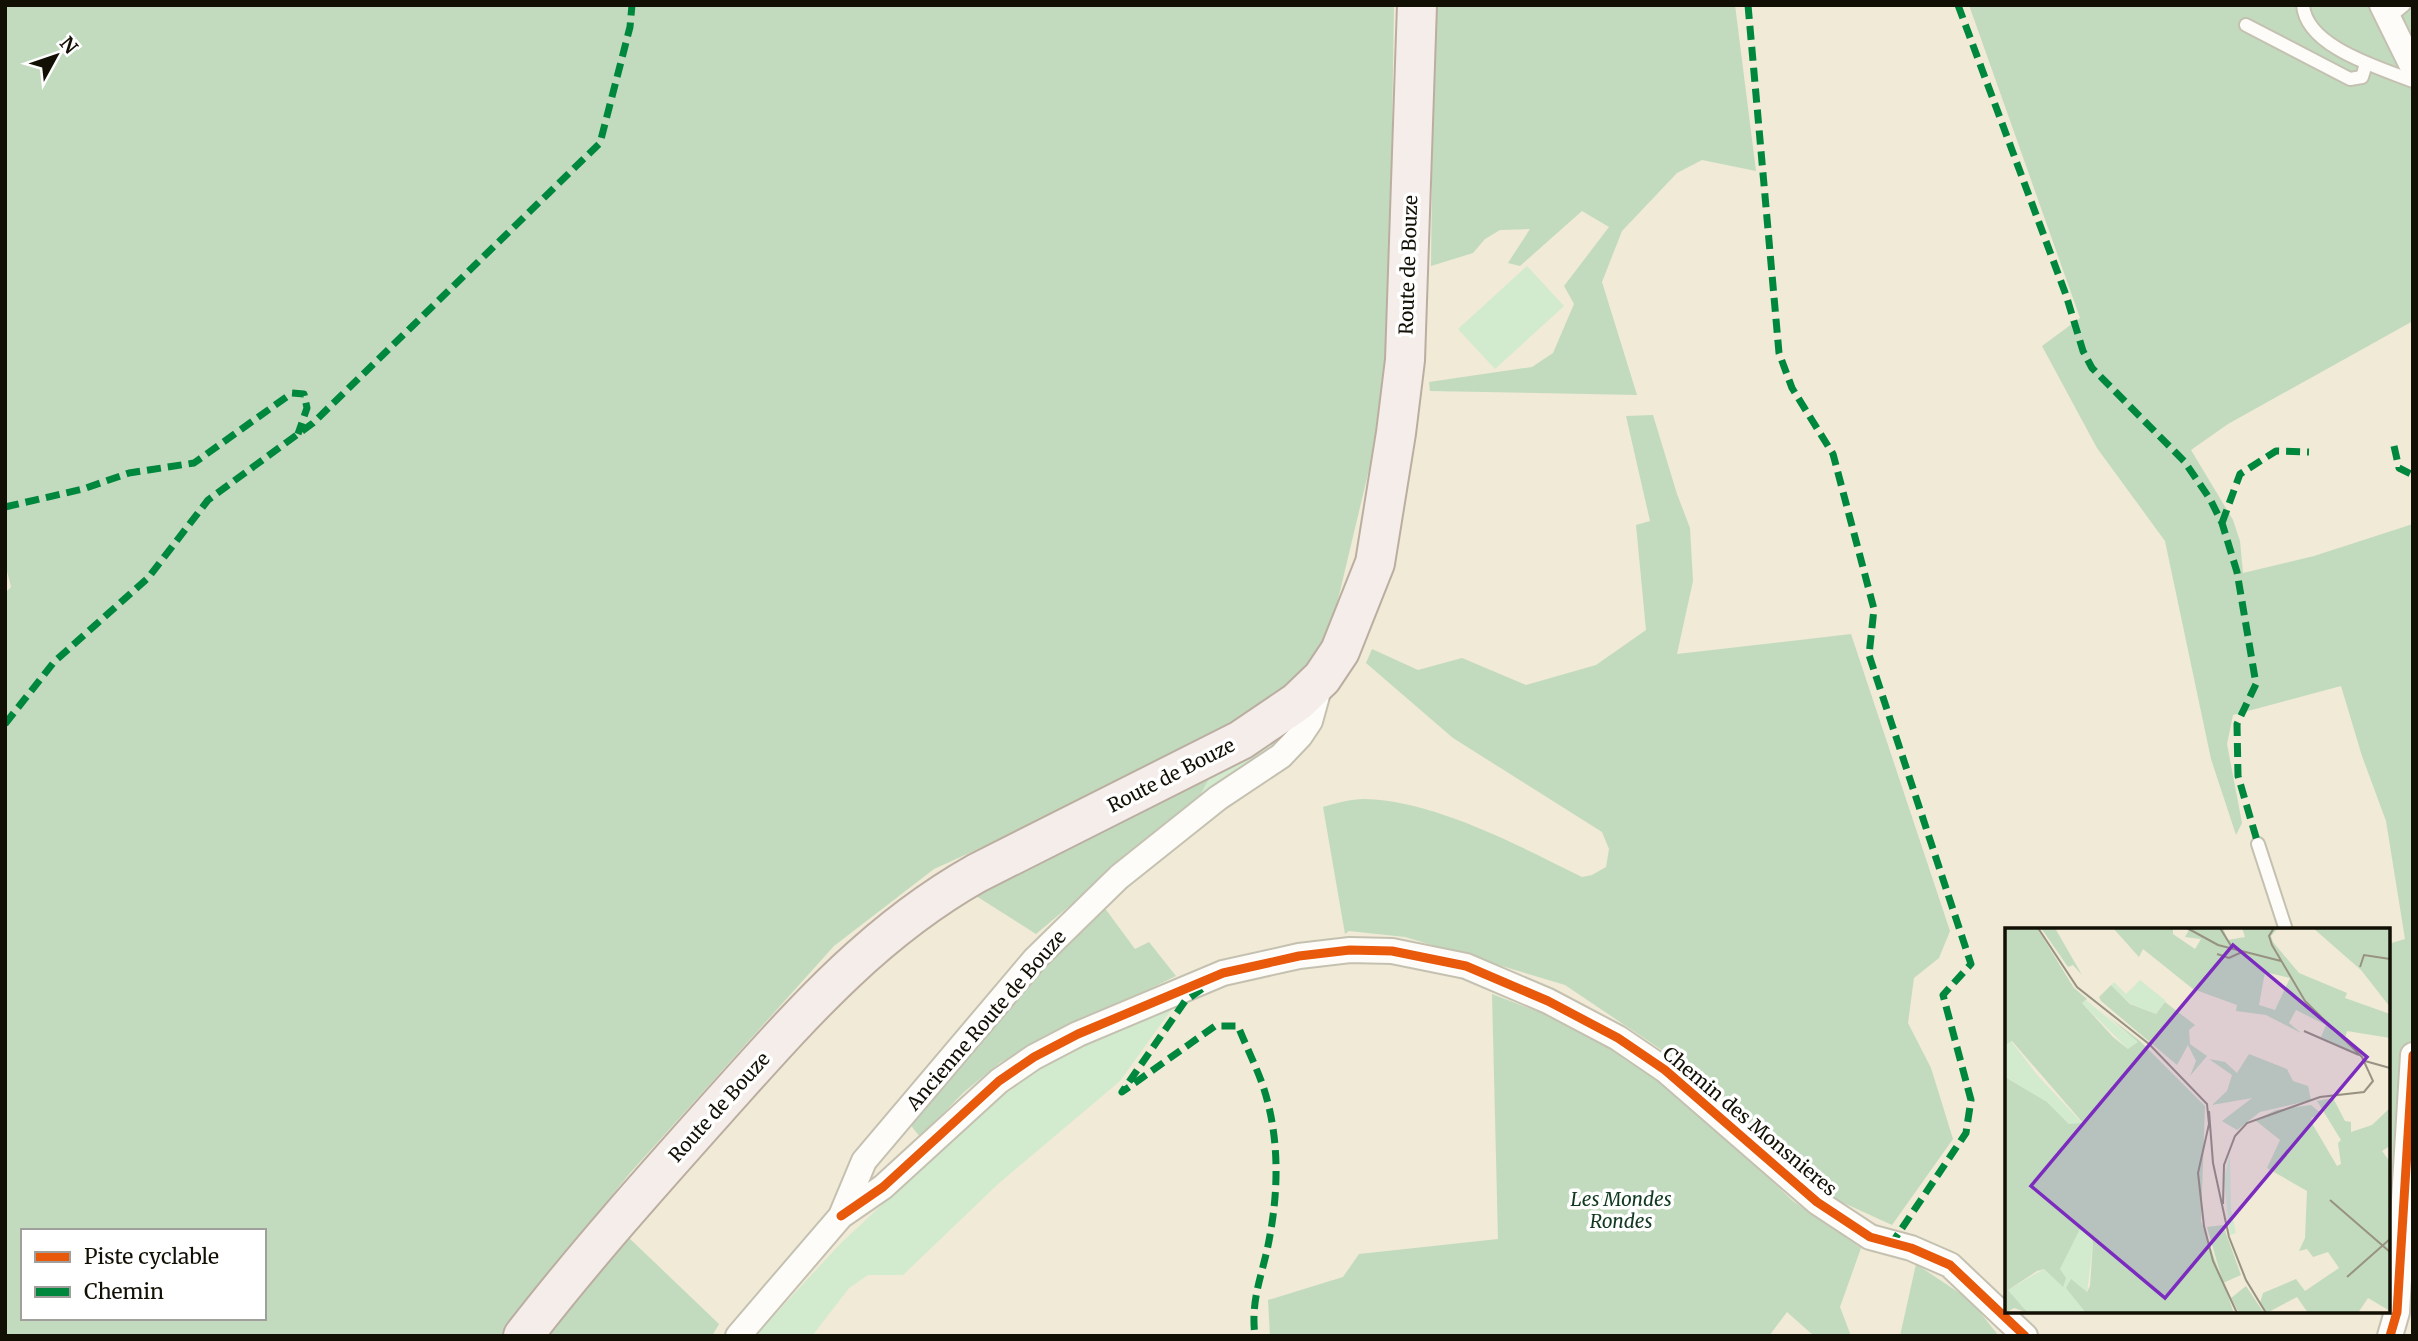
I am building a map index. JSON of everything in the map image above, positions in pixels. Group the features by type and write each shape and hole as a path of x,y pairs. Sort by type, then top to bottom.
{"main road":[{"name":"Route de Bouze","path":"523,1336 619,1217 828,986 902,922 945,891 977,873 1241,740 1297,702 1322,678 1340,652 1375,563 1405,360 1417,5"}],"street":[{"path":"2391,9 2413,68"},
{"name":"Ancienne Route de Bouze","path":"738,1336 841,1216 864,1161 1035,959 1119,877 1219,798 1280,756 1300,736 1310,721 1322,678"},
{"name":"Chemin des Monsnieres","path":"841,1216 883,1187 999,1081 1034,1056 1079,1034 1223,973 1299,956 1350,950 1392,951 1466,966 1548,1001 1618,1038 1665,1070 1817,1202 1870,1237 1911,1248 1950,1265 2025,1336"},
{"path":"2394,1324 2413,1055"}],"lane":[{"path":"2303,5 2304,15 2320,36 2366,64 2413,81"},
{"path":"2246,25 2350,79 2362,77 2366,64"},
{"path":"2258,844 2285,928"},
{"path":"2390,1298 2394,1324"}],"green space":[{"path":"5,5 1394,5 1388,390 1330,633 1294,682 1252,715 1100,794 934,869 834,946 630,1173 522,1308 505,1336 5,1336 5,593 11,587 5,563"},
{"path":"1434,5 1735,5 1756,171 1702,160 1677,173 1622,231 1602,282 1637,395 1430,391 1429,382 1532,367 1553,353 1574,304 1564,286 1609,227 1582,211 1520,266 1508,263 1530,229 1500,230 1485,239 1473,253 1431,266"},
{"path":"1969,5 2413,5 2413,321 2228,424 2191,450 2233,520 2240,541 2243,573 2314,556 2413,524 2413,1116 2390,1262 2390,943 2405,939 2386,821 2362,756 2341,686 2233,715 2227,744 2242,823 2236,835 2211,759 2165,541 2097,448 2042,346 2080,318"},
{"path":"1527,266 1564,306 1495,369 1458,329"},
{"path":"1653,415 1690,528 1693,581 1677,654 1851,634 1950,931 1939,958 1914,978 1908,1023 1931,1068 1953,1139 1892,1225 1824,1194 1678,1061 1565,985 1405,937 1349,931 1345,934 1323,807 1338,803 1365,799 1392,802 1448,816 1582,877 1606,867 1609,849 1602,832 1453,738 1366,663 1372,649 1418,670 1462,658 1526,685 1596,665 1646,630 1636,525 1650,521 1626,416"},
{"path":"1294,723 1297,727 1245,772 1194,806 1210,777 1247,757"},
{"path":"1210,777 1194,806 1165,826 1036,934 973,894 1048,850"},
{"path":"1101,903 1135,949 1149,942 1176,976 1001,1062 964,1092 920,1137 909,1123 1063,943"},
{"name":"Les Mondes Rondes","path":"1492,994 1575,1026 1654,1071 1793,1201 1861,1248 1840,1307 1851,1336 1814,1336 1787,1312 1769,1336 1270,1336 1268,1300 1343,1277 1359,1254 1498,1239"},
{"path":"1171,1010 1120,1081 998,1184 903,1275 868,1275 849,1288 812,1336 755,1336 841,1243 988,1106 1043,1067 1133,1021"},
{"path":"627,1236 719,1324 712,1336 548,1336"},
{"path":"1916,1264 1970,1300 1999,1336 1900,1336"}],"marked path":[{"path":"5,724 54,662 148,578 208,500 313,423 600,143 630,27 632,5"},
{"path":"1748,5 1779,353 1792,388 1833,454 1874,609 1869,655 1971,964 1943,995 1971,1100 1966,1133 1892,1243"},
{"path":"1958,5 2066,295 2083,351 2092,368 2184,461 2210,499 2222,523 2237,572 2256,684 2237,724 2238,776 2258,844"},
{"path":"5,507 83,489 129,473 194,463 292,393 304,394 307,408 298,434"},
{"path":"2394,446 2399,468 2413,475"},
{"path":"2222,523 2240,474 2276,451 2309,452"},
{"path":"1202,989 1185,1001 1122,1092 1215,1026 1238,1026 1260,1078 1275,1141 1273,1216 1254,1309 1255,1336"}],"cycle path":[{"path":"841,1216 883,1187 999,1081 1034,1057 1078,1034 1223,973 1299,956 1350,950 1392,951 1466,966 1548,1001 1618,1038 1665,1070 1817,1202 1870,1237 1911,1248 1950,1265 2025,1336"},
{"path":"2390,1336 2397,1312 2413,1055"}]}
